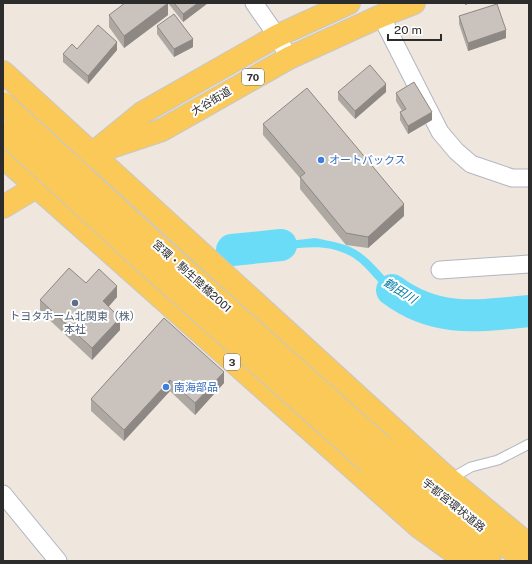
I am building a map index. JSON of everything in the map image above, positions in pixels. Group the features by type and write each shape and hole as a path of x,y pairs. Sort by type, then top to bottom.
{"main road":[{"name":"大谷街道","path":"3,208 93,153 142,113 277,36 349,3"},
{"name":"大谷街道","path":"93,153 162,130 230,90 289,58 381,16 414,3"},
{"path":"3,72 450,479 529,545"},
{"name":"宮環・駒生陸橋2001","path":"3,103 156,244 383,447"},
{"name":"宮環・駒生陸橋2001","path":"3,132 141,259 369,463"},
{"name":"3","path":"3,157 36,188 419,527 466,561"},
{"name":"宇都宮環状道路","path":"383,447 461,512 526,561"},
{"name":"宇都宮環状道路","path":"369,463 490,561"}],"street":[{"path":"254,3 277,36 289,58"},
{"path":"381,16 440,132 456,151 471,164 512,178 529,178"},
{"path":"440,270 529,264"},
{"path":"3,494 58,561"}],"lane":[{"path":"450,479 471,467 498,460 529,444"}],"water":[{"path":"315,238 341,244 356,250 370,261 401,292 420,302 450,307 501,307 529,305 529,313 476,315 440,312 422,308 406,302 391,293 383,287 359,262 343,252 332,249 322,247 298,248 238,257 236,247"}],"building":[{"path":"125,3 168,3 124,36 109,15"},
{"path":"174,3 198,3 183,14"},
{"path":"497,4 506,30 468,43 459,16"},
{"path":"174,14 193,39 174,49 157,26"},
{"path":"98,25 117,42 88,76 63,54 72,44 77,49"},
{"path":"370,65 386,84 355,111 338,92"},
{"path":"414,82 432,112 408,126 400,112 406,109 396,93"},
{"name":"オートバックス","path":"307,88 404,204 368,237 346,233 300,177 305,173 263,124"},
{"path":"69,268 86,283 99,269 117,286 103,301 120,318 92,348 40,300"},
{"name":"南海部品","path":"164,318 224,372 195,403 170,380 124,430 91,399"}],"waterway":[{"name":"鶴田川","path":"232,250 281,245"},
{"name":"鶴田川","path":"392,290 408,301 425,308 458,315 529,311"}],"place":[{"name":"オートバックス","path":"321,160"},
{"name":"トヨタホーム北関東（株） 本社","path":"75,303"},
{"name":"南海部品","path":"166,387"}]}
